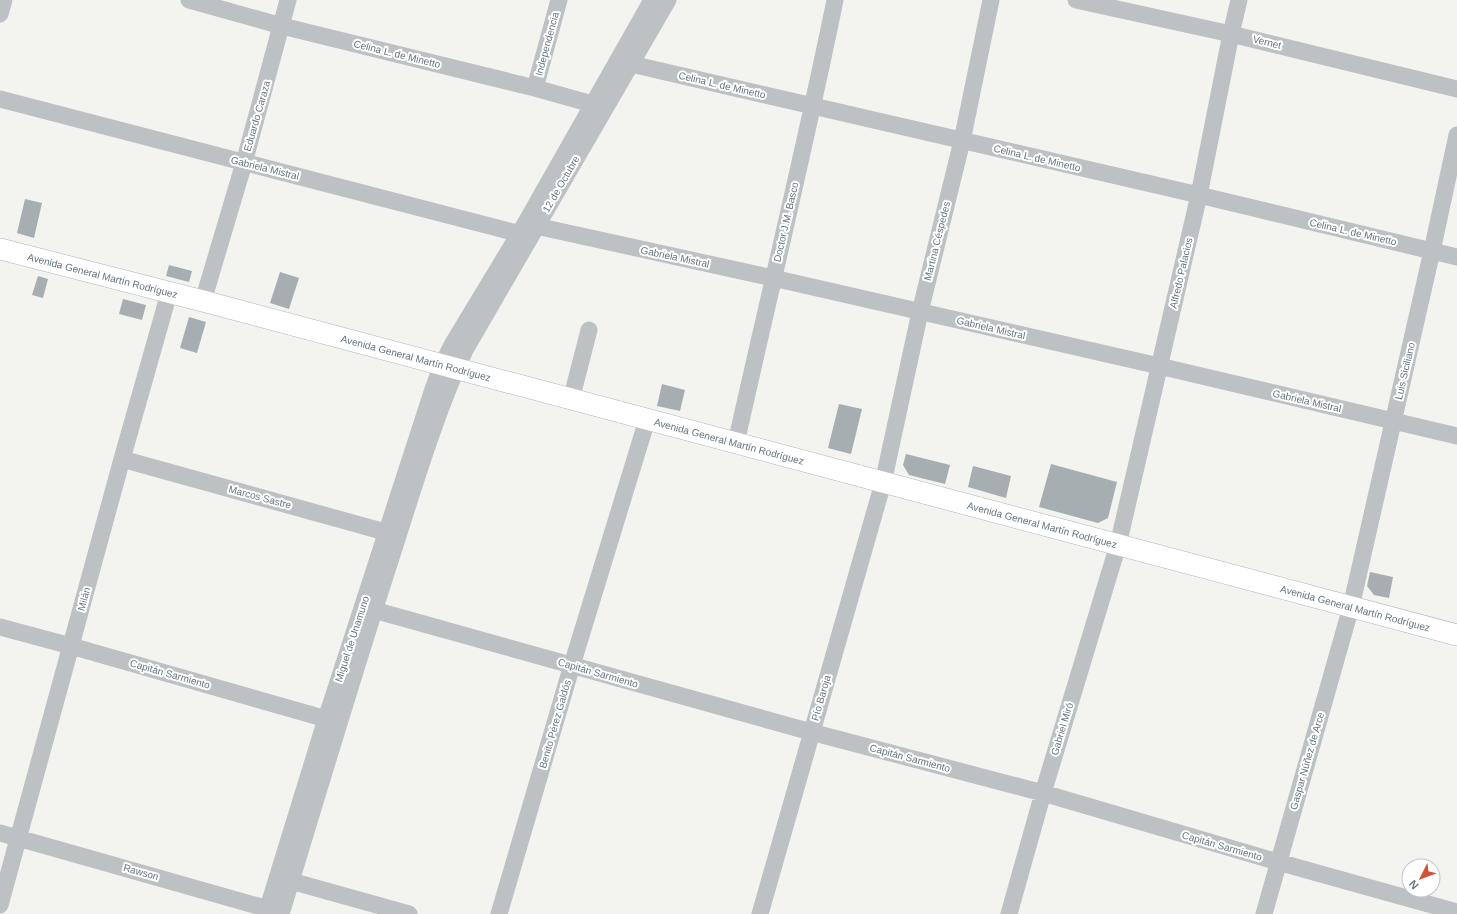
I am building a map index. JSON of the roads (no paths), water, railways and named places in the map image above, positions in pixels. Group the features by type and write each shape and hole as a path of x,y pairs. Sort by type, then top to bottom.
{"main road":[{"name":"Avenida General Martín Rodríguez","path":"0,250 203,301 1457,635"}],"street":[{"path":"0,14 4,0"},
{"name":"Celina L. de Minetto","path":"189,0 282,26 535,88 597,108"},
{"name":"Eduardo Caraza","path":"203,301 244,163 288,0"},
{"name":"Independencia","path":"535,88 559,0"},
{"name":"12 de Octubre","path":"625,60 652,0"},
{"name":"12 de Octubre","path":"449,367 452,345 528,230 625,60 668,0"},
{"name":"Doctor J.M. Basco","path":"736,443 814,106 835,0"},
{"name":"Martina Céspedes","path":"883,483 920,312 962,141 991,0"},
{"name":"Vernet","path":"1076,0 1231,34 1457,89"},
{"name":"Alfredo Palacios","path":"1118,545 1199,195 1239,0"},
{"name":"Celina L. de Minetto","path":"625,60 814,106 1199,195 1457,257"},
{"name":"Gabriela Mistral","path":"0,99 244,163 528,230 773,278 1457,436"},
{"name":"Luis Siciliano","path":"1351,607 1457,135"},
{"name":"Milán","path":"0,905 169,293"},
{"path":"571,400 589,330"},
{"name":"Miguel de Unamuno","path":"274,912 332,721 392,534 433,389 449,367"},
{"name":"Benito Pérez Galdós","path":"499,914 572,665 647,420"},
{"name":"Marcos Sastre","path":"122,459 392,534"},
{"name":"Pío Baroja","path":"760,914 883,483"},
{"name":"Gabriel Miró","path":"1009,914 1043,793 1118,545"},
{"name":"Gaspar Núñez de Arce","path":"1264,914 1351,607"},
{"name":"Capitán Sarmiento","path":"368,609 811,732 1043,793 1278,862 1457,912"},
{"name":"Capitán Sarmiento","path":"0,627 332,721"},
{"name":"Rawson","path":"0,833 274,912"},
{"path":"285,879 409,914"}]}
